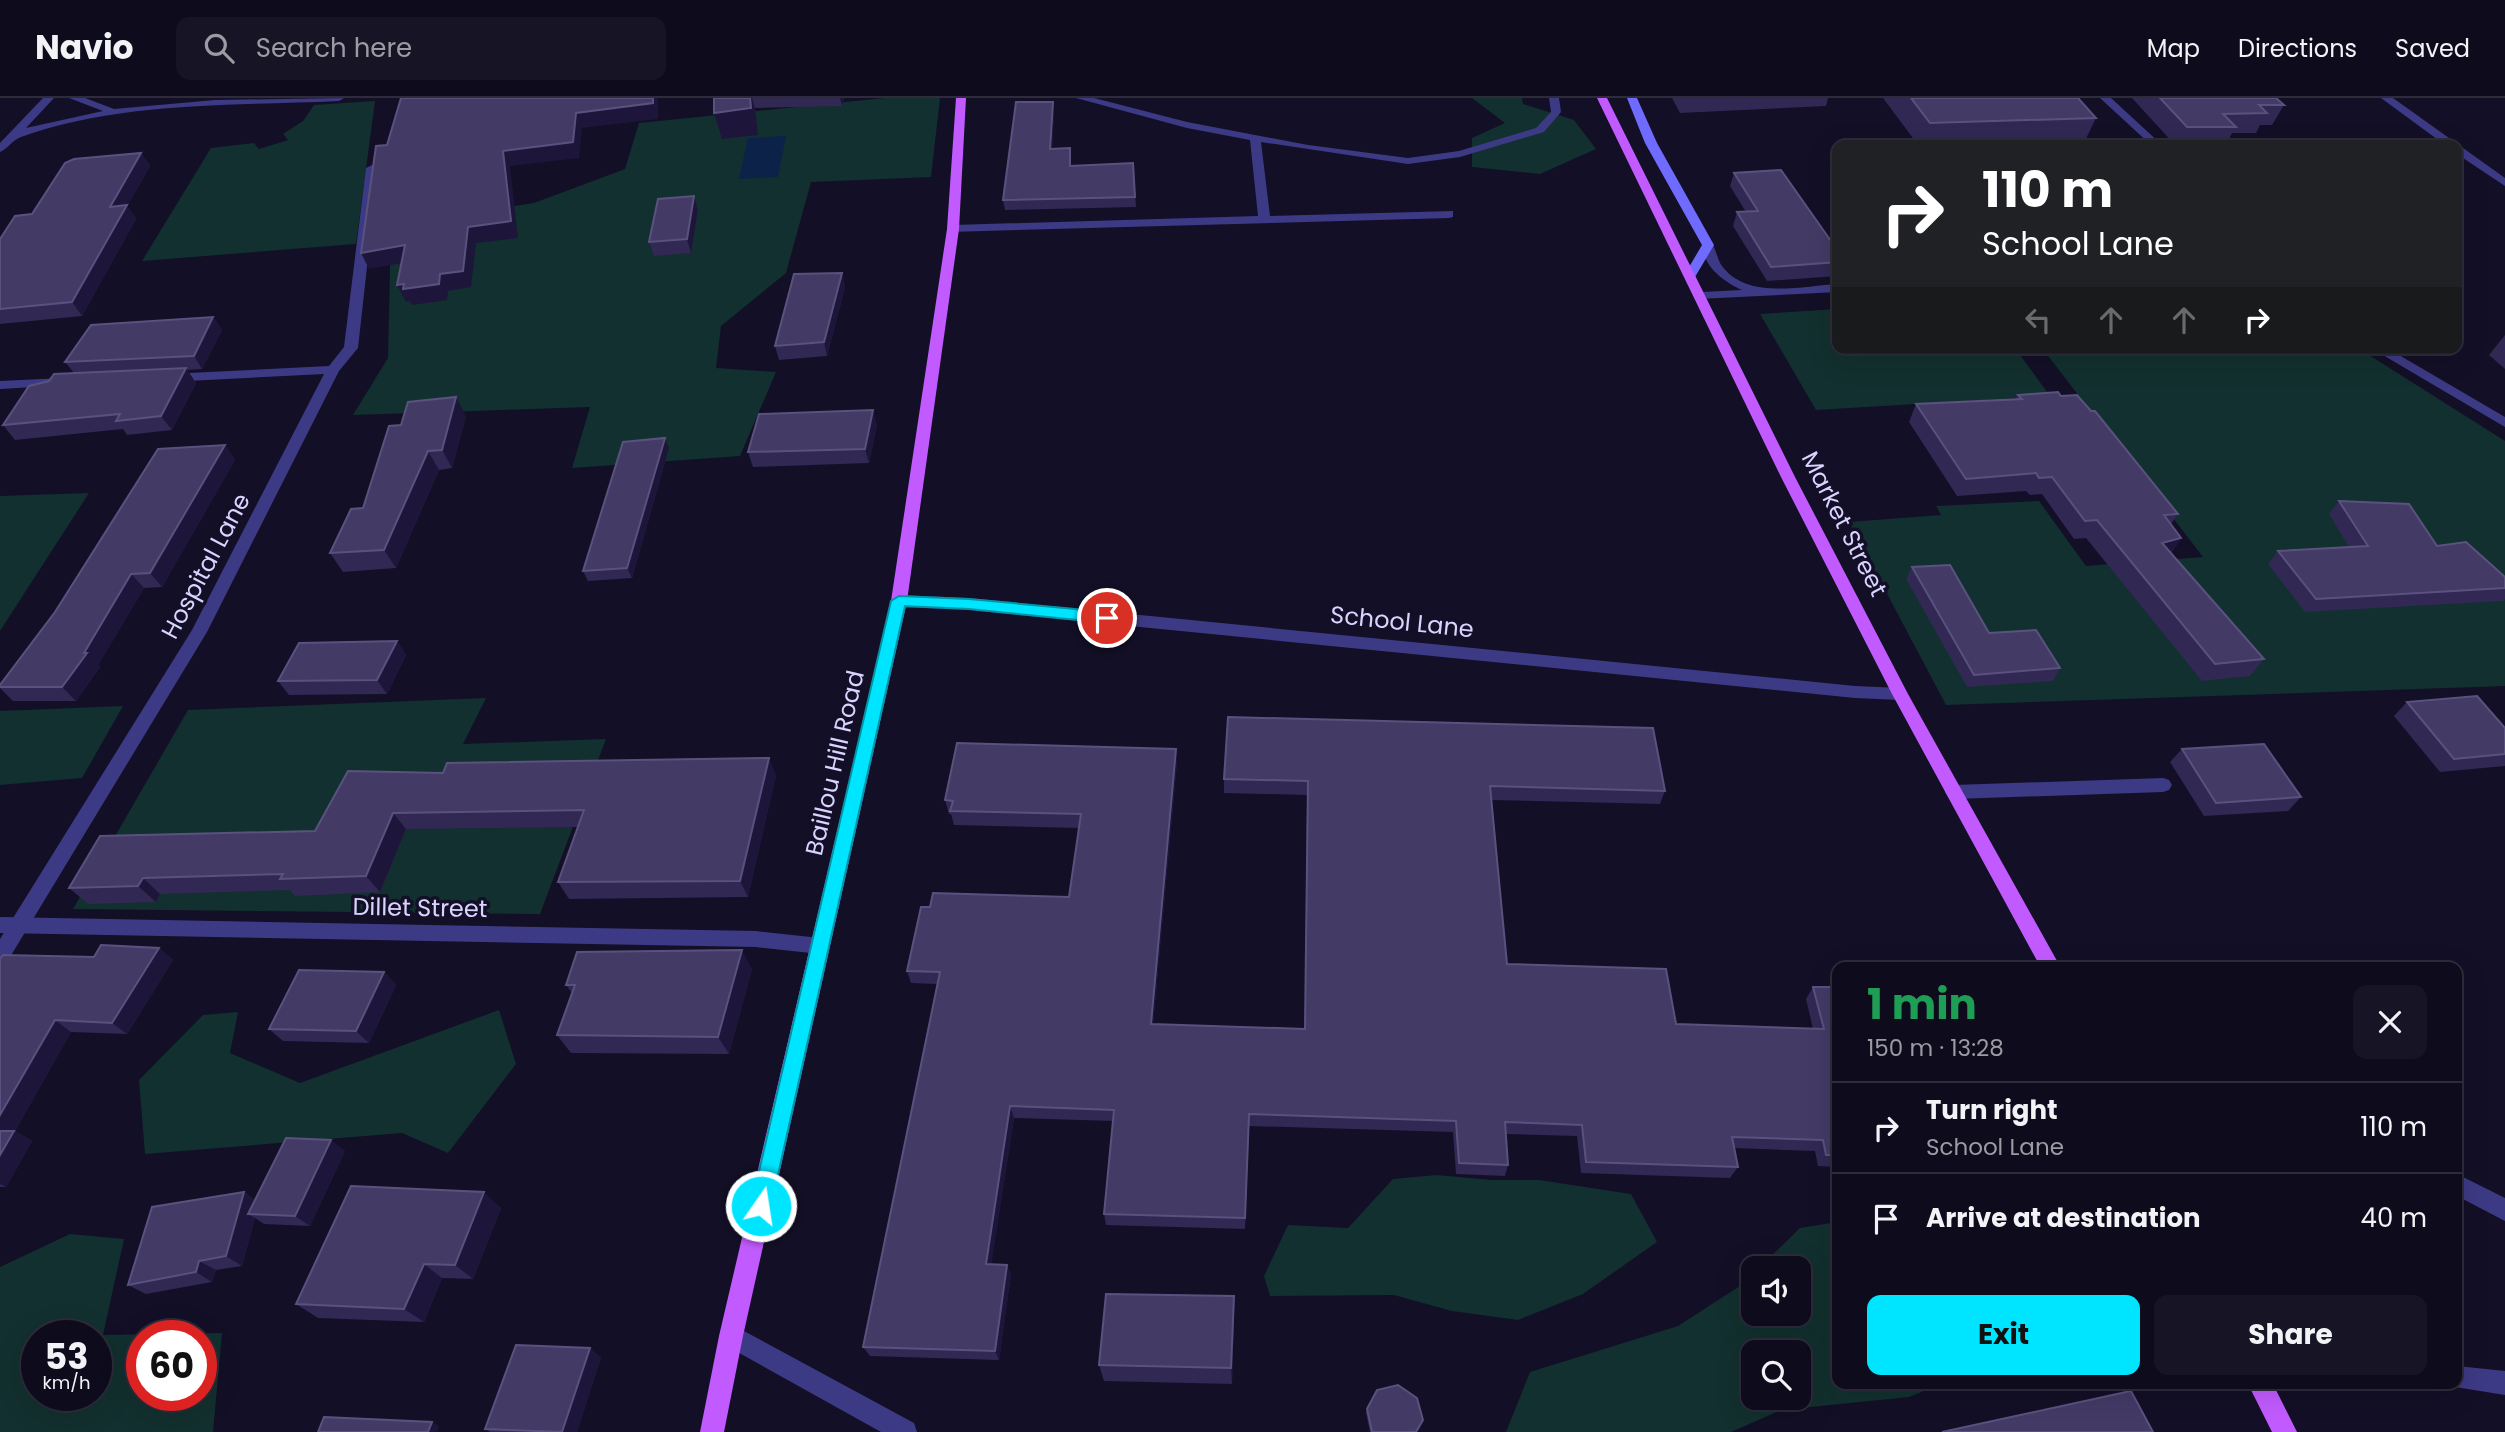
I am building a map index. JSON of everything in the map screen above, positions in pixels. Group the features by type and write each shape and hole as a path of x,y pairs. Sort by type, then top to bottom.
{"main road":[{"name":"Baillou Hill Road","path":"712,1432 731,1336 899,601 953,229 961,98"},
{"name":"Market Street","path":"1602,98 1702,296 1774,448 1900,694 2048,962"},
{"path":"1632,98 1651,143 1708,246 1691,274"},
{"path":"2263,1389 2285,1432"}],"street":[{"path":"0,149 49,98"},
{"path":"74,98 119,111"},
{"path":"12,136 57,121 119,111 340,98"},
{"path":"1081,98 1255,138 1408,161 1460,154 1539,130 1556,112 1554,98"},
{"path":"2105,98 2151,140"},
{"path":"2386,98 2445,140"},
{"path":"1255,138 1265,221"},
{"path":"2462,153 2505,183"},
{"name":"Hospital Lane","path":"0,956 9,924 199,632 333,370 351,348 372,168"},
{"path":"953,229 1449,214"},
{"path":"1708,246 1713,262 1726,276 1746,287 1770,293"},
{"path":"1702,296 1832,288"},
{"path":"2387,354 2505,423"},
{"path":"152,378 333,370"},
{"path":"0,385 83,382"},
{"name":"School Lane","path":"899,601 969,604 1855,692 1900,694"},
{"path":"1954,792 2162,785"},
{"name":"Dillet Street","path":"9,924 755,939 820,946"},
{"path":"2462,1188 2505,1210"},
{"path":"731,1336 905,1432"},
{"path":"2462,1378 2505,1383"}],"green space":[{"path":"885,98 940,98 931,177 811,182 786,273 721,326 716,368 776,372 740,456 572,468 590,407 353,415 388,358 391,225 534,203 625,169 639,123"},
{"path":"1472,98 1522,98 1523,104 1574,120 1596,149 1540,174 1472,167 1472,138 1505,123"},
{"path":"375,101 356,244 142,261 211,148 254,143 259,149 288,140 283,134 303,121 314,105"},
{"path":"1832,309 1832,354 2019,354 2050,396 1816,410 1760,314"},
{"path":"2047,354 2367,354 2505,441 2505,686 1946,705 1849,522 1941,515 1936,506 2039,501 2086,566 2203,557"},
{"path":"89,493 0,631 0,496"},
{"path":"486,698 463,744 606,739 540,914 73,909 188,710"},
{"path":"123,706 82,778 0,785 0,711"},
{"path":"499,1010 516,1064 448,1153 402,1133 145,1154 139,1080 203,1015 238,1012 230,1053 300,1083"},
{"path":"1437,1175 1492,1180 1539,1180 1631,1194 1657,1242 1583,1294 1518,1320 1452,1311 1394,1295 1270,1296 1264,1276 1288,1225 1348,1228 1393,1179"},
{"path":"1832,1223 1832,1389 1929,1389 1909,1397 1811,1407 1811,1340 1741,1340 1741,1410 1781,1410 1731,1432 1506,1432 1530,1372 1678,1326 1740,1286 1741,1326 1811,1326 1811,1256 1771,1256 1800,1228"},
{"path":"70,1234 124,1239 106,1320 21,1320 21,1411 112,1411 112,1335 126,1335 126,1411 215,1411 213,1432 0,1432 0,1267"},
{"path":"217,1333 222,1333 217,1388"}],"water":[{"path":"786,136 778,177 739,179 748,138"}],"building":[{"path":"401,98 653,98 653,103 576,113 573,142 503,151 511,221 468,227 463,271 440,274 439,284 403,289 404,284 397,285 405,245 361,253 376,146 387,145"},
{"path":"714,98 750,98 751,108 714,113"},
{"path":"1911,98 2078,98 2096,118 1930,123"},
{"path":"2160,98 2276,98 2284,105 2259,105 2267,113 2223,114 2236,127 2187,127"},
{"path":"1016,102 1053,102 1050,149 1070,148 1070,166 1133,163 1135,197 1003,200"},
{"path":"141,153 110,207 127,205 72,302 0,309 0,239 15,216 32,214 65,163 74,159"},
{"path":"1781,170 1832,242 1832,262 1771,267 1737,212 1758,211 1734,173"},
{"path":"694,196 687,239 649,242 658,199"},
{"path":"842,273 824,342 775,346 794,274"},
{"path":"213,317 194,356 65,362 91,325"},
{"path":"186,368 161,416 116,421 120,414 3,425 29,386 49,381 54,374"},
{"path":"2058,392 2061,396 2077,395 2091,411 2095,411 2178,514 2164,515 2181,538 2162,543 2264,659 2215,664 2097,520 2085,521 2052,477 2039,478 2036,473 1966,479 1916,404 2022,399 2018,395"},
{"path":"456,397 442,450 428,451 384,550 330,553 351,509 363,508 389,426 401,425 408,402"},
{"path":"873,410 865,449 748,452 759,414"},
{"path":"665,438 627,568 583,571 623,442"},
{"path":"225,445 150,573 131,574 84,653 87,653 62,687 0,687 55,612 158,449"},
{"path":"2339,501 2409,504 2437,546 2466,542 2505,577 2505,588 2316,599 2278,551 2368,546"},
{"path":"1950,565 1989,633 2036,630 2060,668 1974,675 1912,567"},
{"path":"397,641 377,680 278,681 299,643"},
{"path":"2477,696 2505,728 2505,754 2454,759 2407,702"},
{"path":"1228,717 1653,728 1665,791 1490,786 1507,964 1666,969 1676,1024 1824,1029 1813,987 1832,987 1832,1155 1826,1155 1823,1140 1732,1137 1738,1167 1586,1162 1582,1125 1505,1122 1508,1165 1459,1163 1456,1121 1249,1114 1245,1218 1104,1214 1114,1110 1010,1106 986,1264 1007,1265 995,1351 863,1347 940,972 907,971 921,907 930,907 933,893 1069,897 1081,814 950,811 953,801 945,800 957,743 1176,749 1151,1024 1305,1029 1308,781 1224,779"},
{"path":"2264,744 2301,797 2216,803 2182,749"},
{"path":"769,758 740,881 558,882 584,810 393,813 366,876 280,879 283,874 143,878 138,886 69,888 100,836 315,831 348,771 443,773 447,763"},
{"path":"101,945 159,948 112,1023 55,1020 0,1115 0,959 3,955 94,957"},
{"path":"742,950 718,1037 557,1035 575,985 566,985 577,952"},
{"path":"299,970 384,972 356,1031 269,1029"},
{"path":"0,1131 14,1131 0,1155"},
{"path":"286,1138 331,1140 295,1216 248,1214"},
{"path":"351,1186 484,1192 455,1265 424,1264 404,1309 296,1304"},
{"path":"244,1192 226,1256 199,1261 196,1272 128,1285 152,1207"},
{"path":"1106,1294 1234,1296 1231,1368 1099,1365"},
{"path":"516,1345 590,1348 562,1432 485,1429"},
{"path":"1398,1385 1417,1398 1423,1420 1416,1432 1372,1432 1367,1409 1377,1390"},
{"path":"2131,1391 2153,1432 1942,1432"},
{"path":"324,1417 432,1422 428,1432 318,1432"}],"route":[{"path":"761,1206 899,601 969,604 1107,618"}]}
